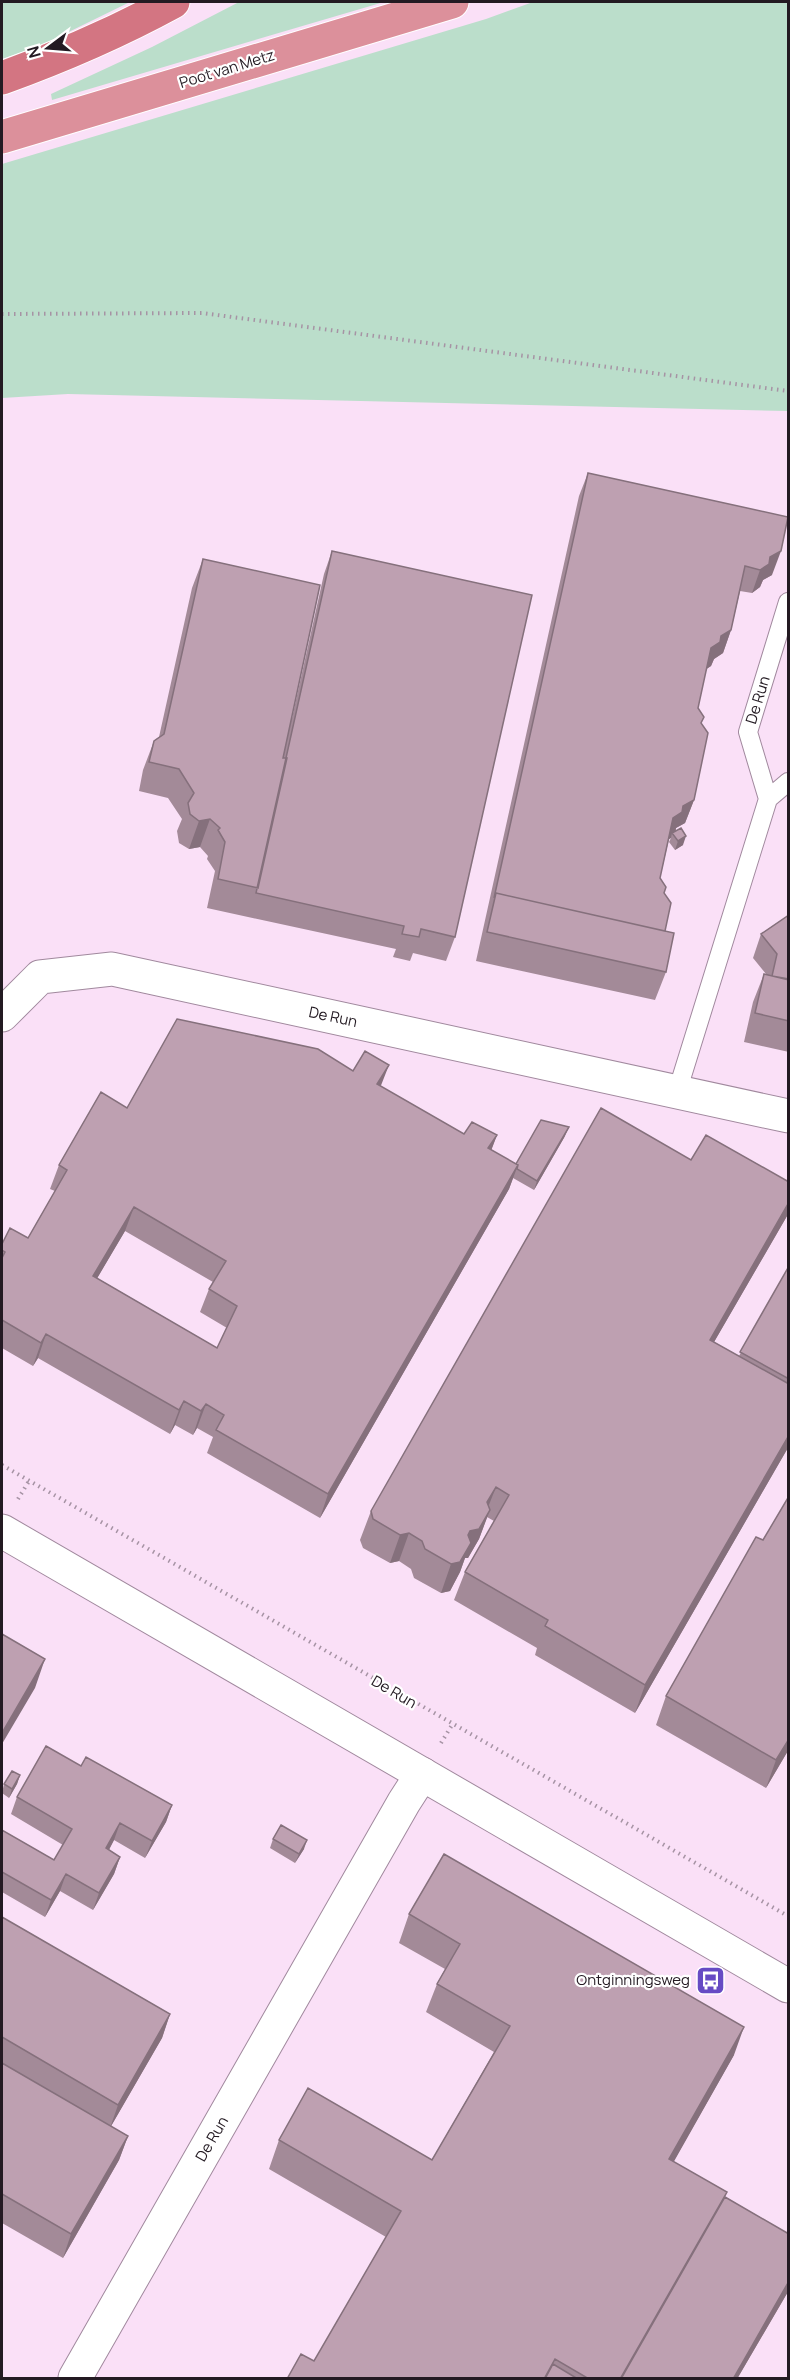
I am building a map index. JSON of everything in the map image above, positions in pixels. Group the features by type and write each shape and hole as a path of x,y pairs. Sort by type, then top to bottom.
{"highway":[{"path":"2,78 118,30 172,2"},
{"name":"Poot van Metz","path":"2,137 452,2"}],"street":[{"name":"De Run","path":"2,1015 40,977 112,969 789,1116"},
{"path":"2,1531 789,1986"},
{"name":"De Run","path":"75,2379 422,1774"}],"lane":[{"name":"De Run","path":"768,799 748,732 789,602"},
{"path":"677,1092 768,799 789,782"}],"path":[{"path":"2,314 202,313 789,391"},
{"name":"De Run","path":"2,1465 789,1916"}],"green space":[{"path":"2,2 130,2 40,46 2,59"},
{"path":"239,2 384,2 52,100 51,94 152,47"},
{"path":"533,2 788,2 788,411 68,394 2,398 2,164 486,19"}],"building":[{"path":"588,473 788,517 781,551 770,557 769,564 760,570 745,566 731,630 721,636 720,642 711,648 698,708 704,717 701,723 708,733 694,800 683,806 682,812 673,818 660,878 666,887 664,893 671,903 665,931 496,893 494,898"},
{"path":"332,551 532,595 455,937 421,929 419,937 402,934 404,926 256,893"},
{"path":"203,559 320,585 283,758 287,758 258,888 218,879 225,842 218,830 220,828 210,819 199,821 190,814 188,803 194,793 179,769 149,762 154,741 164,734"},
{"path":"681,828 686,836 678,841 672,833"},
{"path":"496,893 674,933 666,972 487,932"},
{"path":"789,915 789,979 772,976 777,954 761,934"},
{"path":"764,974 789,980 789,1021 755,1013"},
{"path":"177,1019 318,1049 353,1071 365,1051 389,1065 377,1084 464,1134 472,1122 497,1135 488,1148 518,1165 328,1494 216,1430 224,1415 206,1404 201,1411 184,1401 179,1410 46,1334 41,1343 2,1320 2,1258 5,1252 2,1250 2,1244 10,1228 28,1238 67,1170 59,1165 101,1092 127,1108","holes":["134,1207 226,1261 209,1289 237,1306 217,1348 93,1276"]},
{"path":"601,1108 691,1160 706,1135 789,1182 789,1202 710,1340 789,1384 789,1435 645,1685 545,1626 548,1620 465,1572 509,1495 496,1487 487,1502 490,1510 479,1529 470,1531 468,1535 471,1543 460,1562 451,1564 425,1549 422,1541 409,1533 400,1535 373,1519 371,1511"},
{"path":"541,1120 569,1127 537,1181 517,1169 516,1164"},
{"path":"789,1266 789,1379 740,1352"},
{"path":"789,1496 789,1739 776,1760 666,1696 756,1537 763,1540"},
{"path":"2,1634 45,1659 2,1733"},
{"path":"46,1746 81,1766 86,1757 172,1805 152,1841 120,1823 106,1848 120,1857 99,1893 66,1874 51,1900 2,1872 2,1830 54,1860 72,1829 17,1797"},
{"path":"12,1771 20,1775 12,1789 4,1784"},
{"path":"281,1825 307,1840 299,1854 273,1839"},
{"path":"444,1854 744,2027 669,2159 727,2192 620,2379 589,2379 555,2359 544,2379 287,2379 301,2354 314,2361 401,2211 279,2140 308,2088 432,2160 510,2026 437,1984 460,1944 409,1914"},
{"path":"2,1917 170,2014 118,2105 2,2037"},
{"path":"2,2063 128,2136 71,2234 2,2194"},
{"path":"725,2197 789,2234 789,2281 733,2379 621,2379"},
{"path":"553,2364 578,2379 545,2379"}],"place":[{"name":"Ontginningsweg","path":"711,1980"}]}
